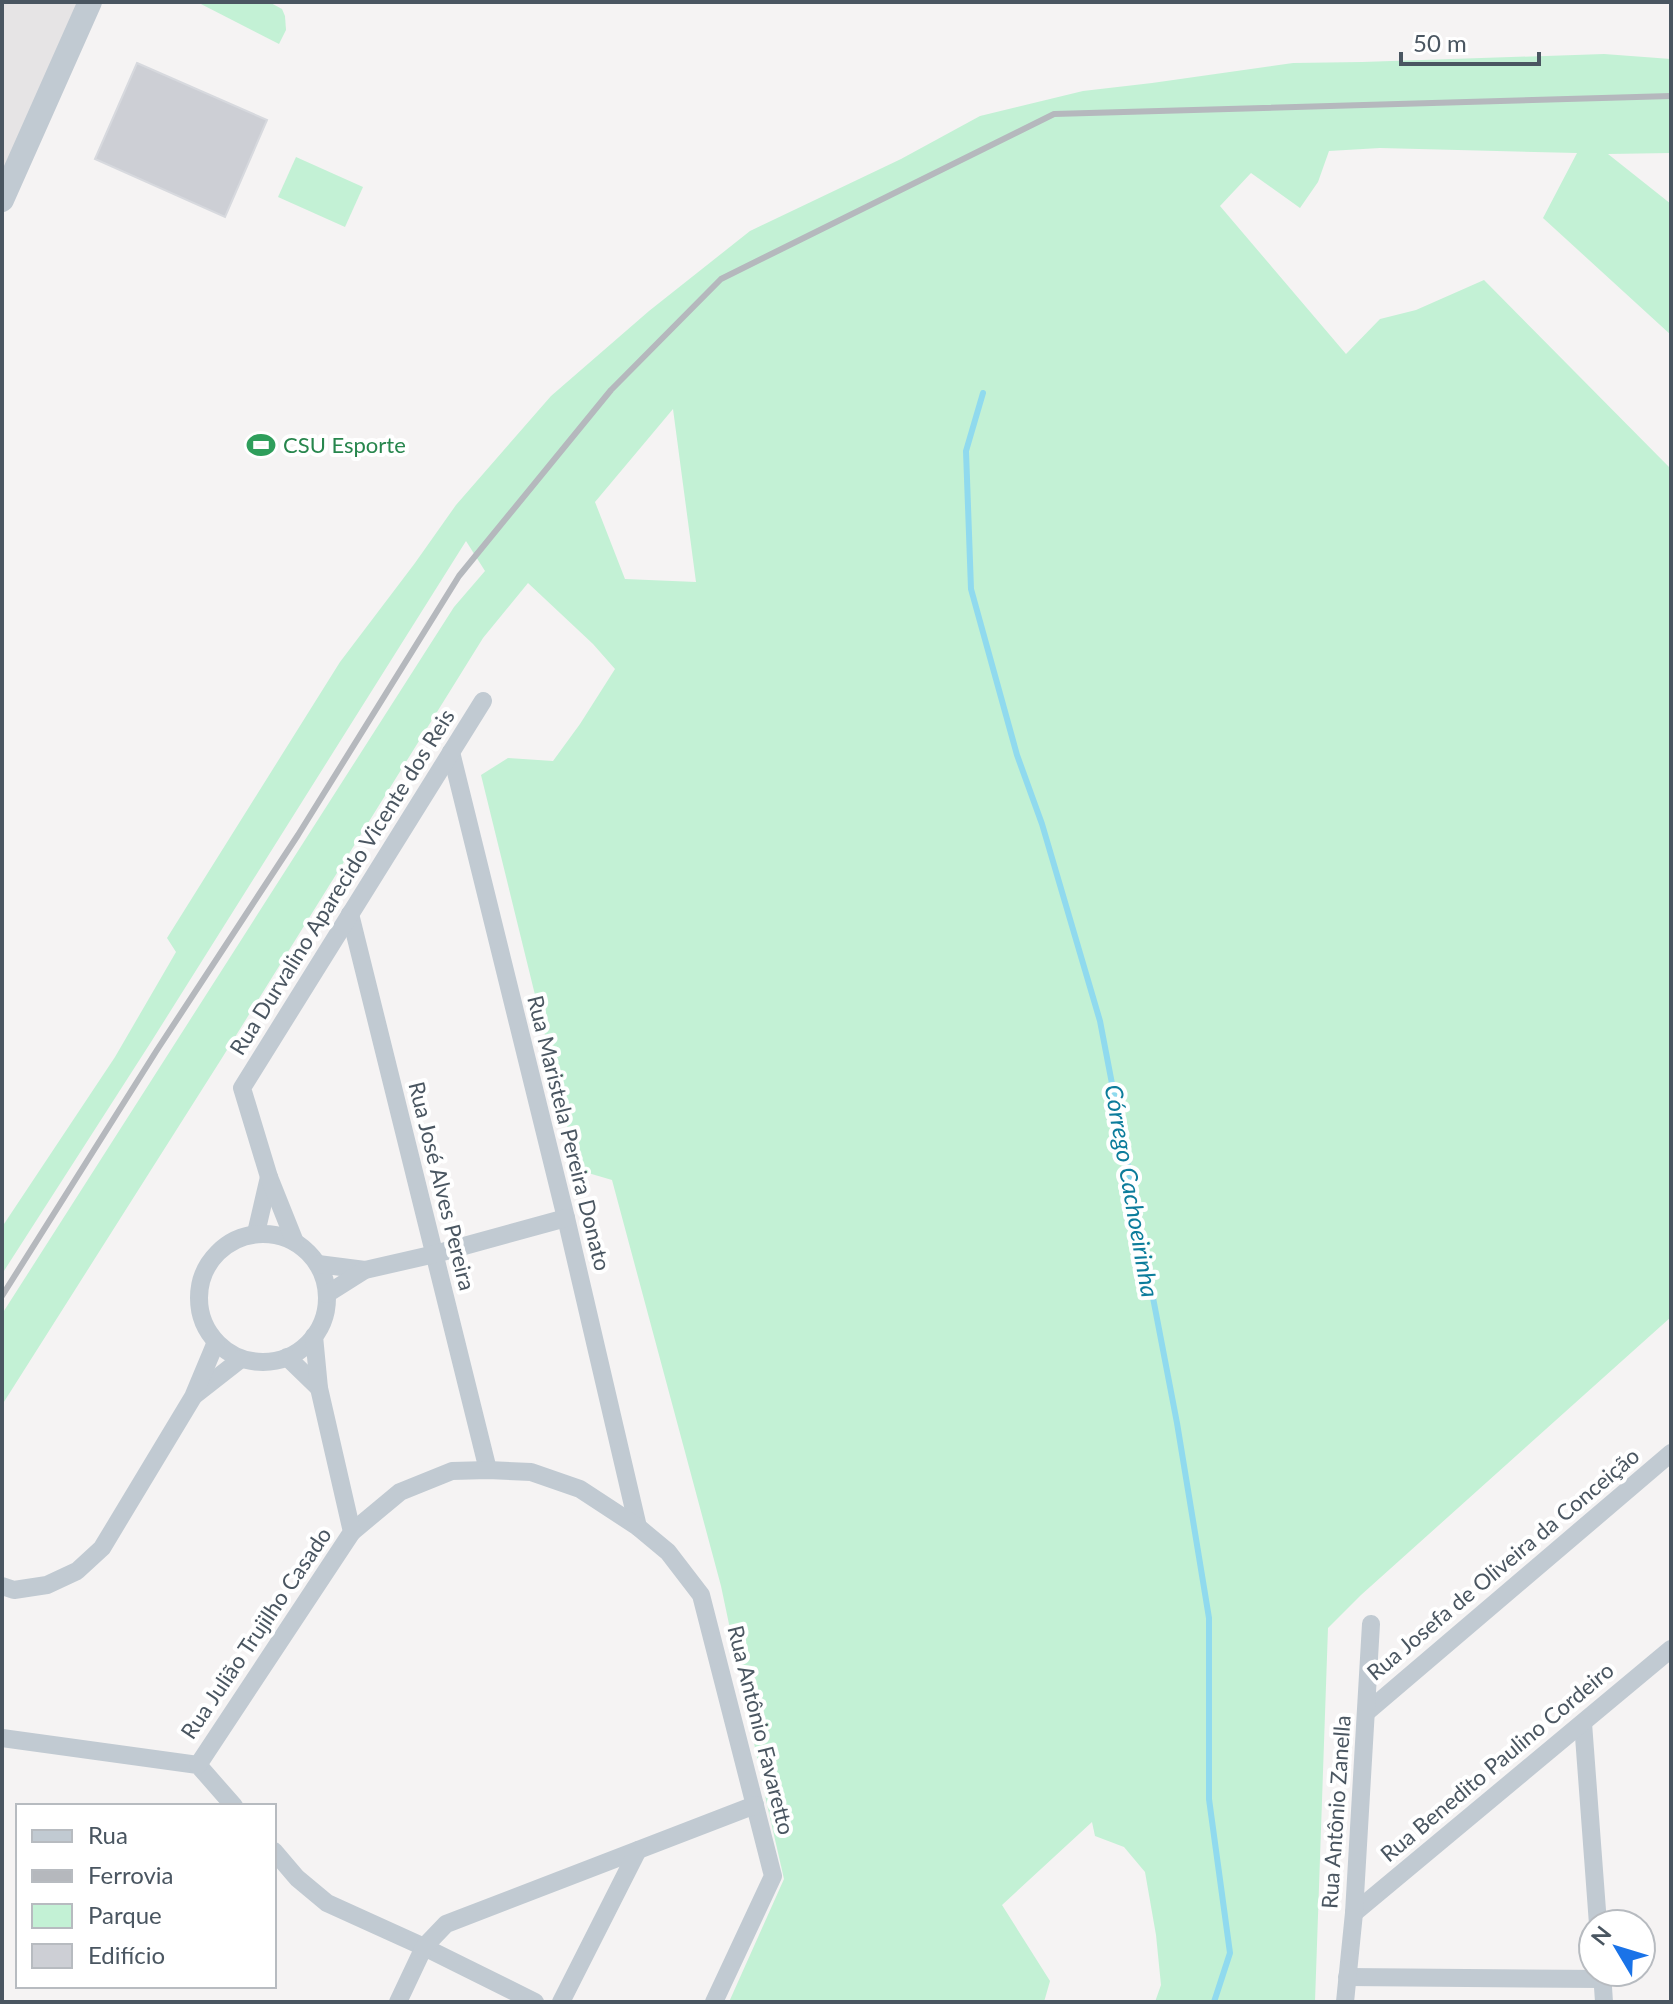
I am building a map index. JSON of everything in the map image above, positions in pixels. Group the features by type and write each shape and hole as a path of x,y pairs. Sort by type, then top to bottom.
{"street":[{"path":"2,200 90,2"},
{"name":"Rua Durvalino Aparecido Vicente dos Reis","path":"269,1177 242,1088 483,701"},
{"name":"Rua Maristela Pereira Donato","path":"451,752 566,1218 638,1527"},
{"name":"Rua José Alves Pereira","path":"350,914 488,1470"},
{"path":"256,1233 269,1177"},
{"path":"269,1177 295,1242"},
{"path":"327,1294 365,1270 566,1218"},
{"path":"256,1233 276,1234 295,1242 312,1255 323,1273 327,1294 324,1316 306,1345 287,1357 264,1362 241,1359 208,1333 199,1311 202,1275 207,1264 223,1247 256,1233"},
{"path":"318,1264 365,1270"},
{"name":"Rua Julião Trujilho Casado","path":"198,1765 352,1532 319,1388 314,1336"},
{"path":"2,1586 14,1590 47,1585 77,1571 102,1548 193,1397 216,1342"},
{"path":"287,1357 319,1388"},
{"path":"193,1397 241,1359"},
{"name":"Rua Josefa de Oliveira da Conceição","path":"1367,1712 1671,1453"},
{"path":"352,1532 400,1492 452,1471 488,1470 531,1472 580,1489 638,1527"},
{"name":"Rua Antônio Favaretto","path":"638,1527 668,1552 701,1595 773,1876 714,2002"},
{"name":"Rua Antônio Zanella","path":"1345,2002 1354,1913 1371,1624"},
{"name":"Rua Benedito Paulino Cordeiro","path":"1354,1913 1671,1649"},
{"path":"1583,1723 1597,1908"},
{"path":"2,1738 198,1765 232,1804"},
{"path":"398,2002 424,1947 446,1924 755,1805"},
{"path":"561,2002 638,1850"},
{"path":"276,1853 297,1878 327,1903 535,2002"},
{"path":"1347,1977 1577,1976"}],"shaded area":[{"path":"2,2 80,2 2,178"}],"green space":[{"path":"197,2 269,2 282,9 286,30 279,44"},
{"path":"1604,54 1671,59 1671,153 1608,154 1671,204 1671,335 1543,218 1577,153 1380,148 1329,151 1318,182 1300,208 1251,173 1220,206 1346,354 1380,319 1416,310 1484,280 1671,469 1671,1317 1328,1628 1315,2002 1155,2002 1161,1985 1145,1872 1124,1847 1095,1836 1092,1822 1002,1905 1050,1981 1044,2002 729,2002 784,1879 721,1586 612,1180 578,1170 481,775 508,758 553,761 615,669 528,583 483,638 2,1405 2,1314 454,607 485,571 466,541 2,1274 2,1227 115,1057 176,952 167,938 340,662 456,505 551,396 649,311 750,231 901,159 980,116 1083,91 1293,63","holes":["673,409 696,582 625,579 595,502"]},
{"path":"296,157 363,187 345,227 278,197"}],"building":[{"path":"137,63 267,120 225,217 95,159"}],"waterway":[{"name":"Córrego Cachoeirinha","path":"983,393 966,451 971,589 1017,755 1042,824 1100,1021 1177,1423 1209,1618 1209,1799 1230,1953 1214,2002"}],"railway":[{"path":"2,1296 157,1050 298,835 459,576 611,390 721,279 1054,114 1671,96"}],"place":[{"name":"CSU Esporte","path":"261,445"}]}
